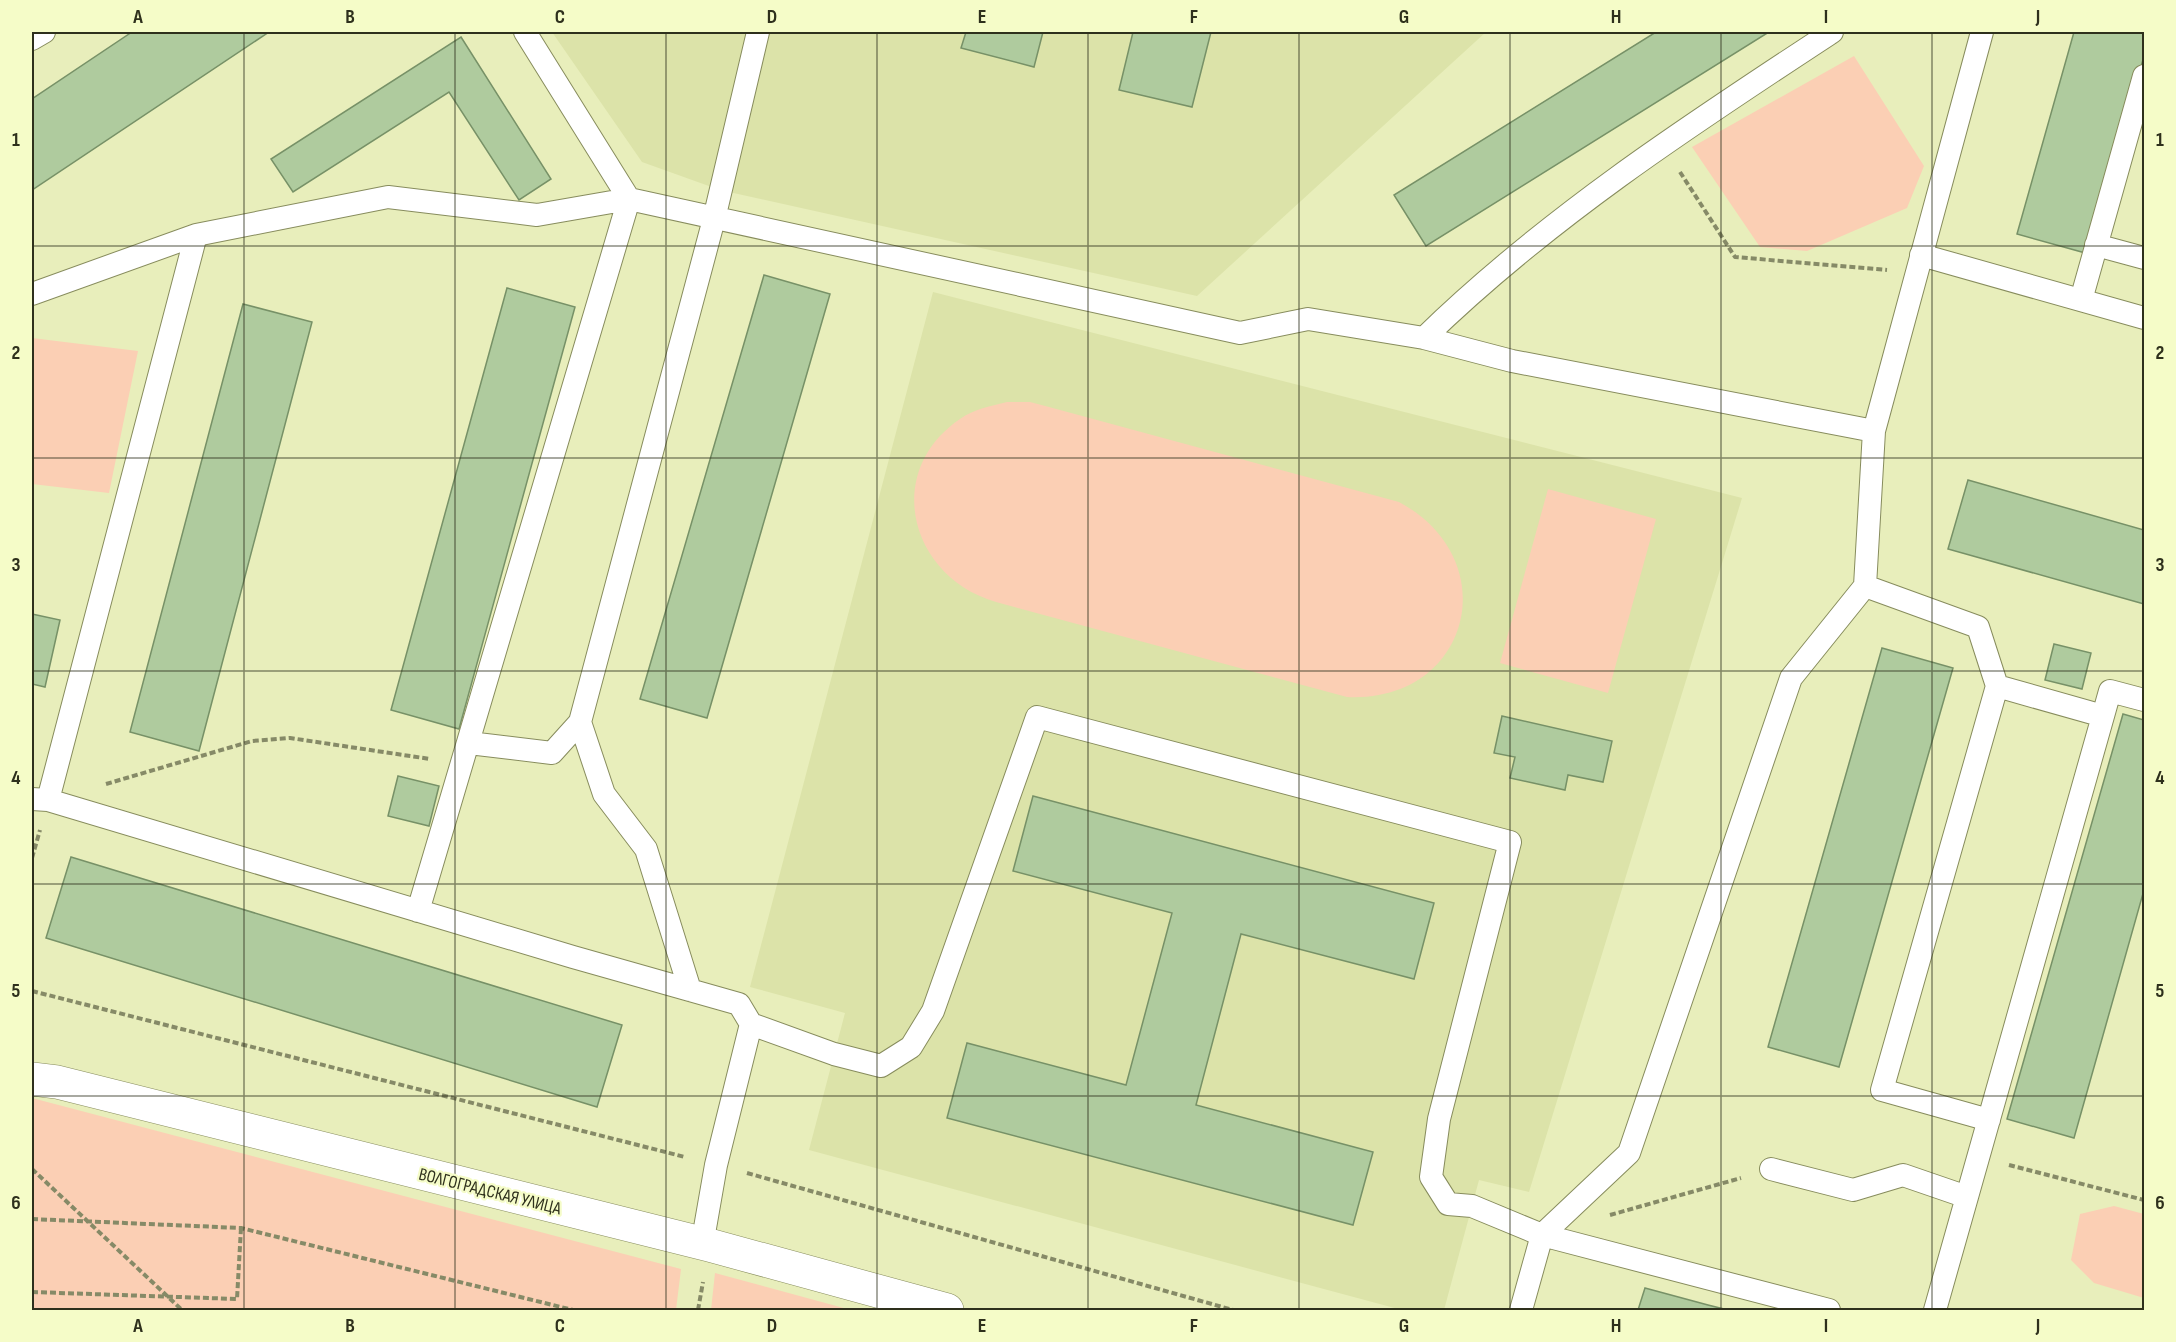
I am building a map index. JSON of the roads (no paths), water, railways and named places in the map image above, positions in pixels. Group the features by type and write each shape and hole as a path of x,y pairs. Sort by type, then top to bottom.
{"main road":[{"name":"ВОЛГОГРАДСКАЯ УЛИЦА","path":"32,1079 57,1082 702,1245 947,1311"}],"lane":[{"path":"32,39 44,32"},
{"path":"418,911 629,200 525,32"},
{"path":"467,750 552,753 580,722 714,219 758,32"},
{"path":"1424,338 1476,288 1662,144 1832,32"},
{"path":"1521,1311 1542,1235 1629,1153 1791,678 1865,586 1874,431 1982,32"},
{"path":"2081,300 2145,76"},
{"path":"32,294 196,235 388,197 537,215 629,200 1240,333 1308,319 1424,338 1512,361 1874,431"},
{"path":"196,235 40,800 739,1004 751,1024 834,1054 880,1066 911,1047 933,1011 1037,717 1510,842 1439,1119 1431,1177 1448,1204 1472,1206 1542,1235 1830,1311"},
{"path":"2096,244 2145,258"},
{"path":"1921,255 2145,318"},
{"path":"1865,586 1978,627 1996,686 1882,1090 1989,1120"},
{"path":"1996,686 2103,716"},
{"path":"1935,1311 2110,691 2145,700"},
{"path":"580,722 604,794 646,849 690,990"},
{"path":"702,1245 716,1165 751,1024"},
{"path":"1771,1169 1853,1191 1903,1175 1967,1197"}]}
